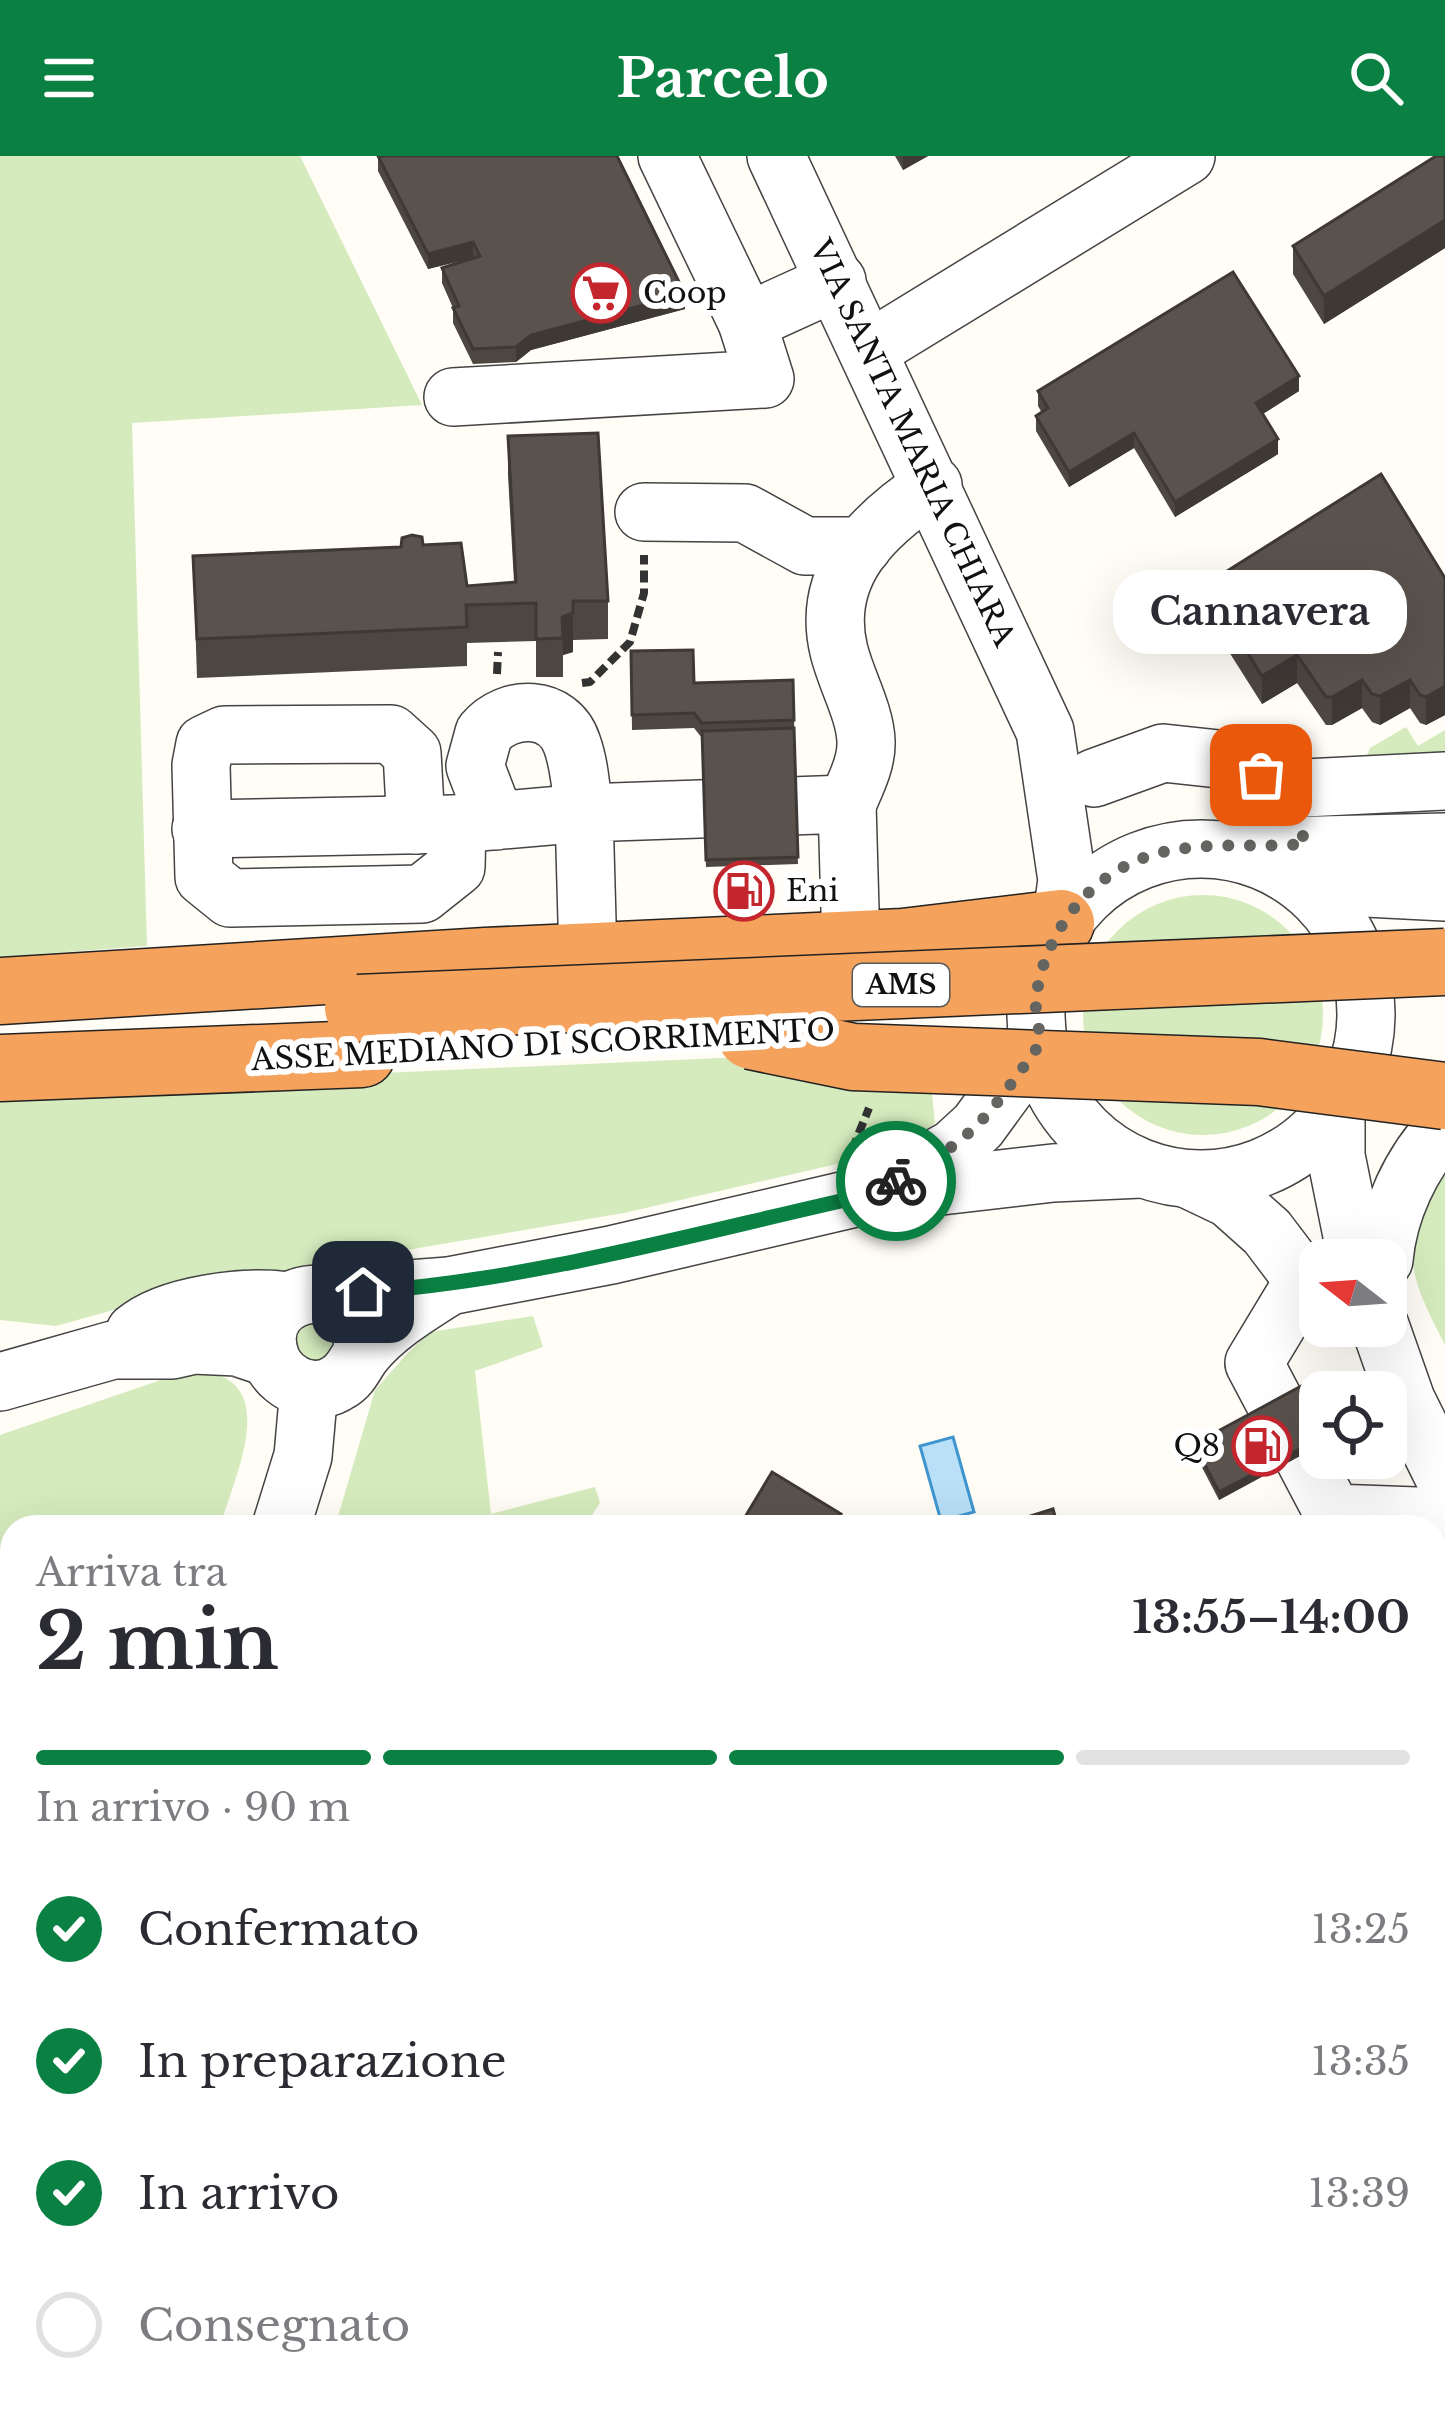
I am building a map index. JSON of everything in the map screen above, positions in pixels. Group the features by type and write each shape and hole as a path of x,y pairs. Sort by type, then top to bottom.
{"highway":[{"path":"0,991 851,945 1001,933 1061,923"},
{"name":"ASSE MEDIANO DI SCORRIMENTO","path":"0,1068 360,1031 1445,962"},
{"name":"ASSE MEDIANO DI SCORRIMENTO","path":"0,1024 751,1036 1445,1000"},
{"path":"751,1036 853,1057 1259,1072 1445,1096"}],"street":[{"path":"453,397 765,379 747,322 667,156"},
{"name":"VIA SANTA MARIA CHIARA","path":"776,156 1045,731 1067,880 1061,923"},
{"path":"869,350 1160,163"},
{"path":"747,322 837,280"},
{"path":"851,945 847,804 866,740 838,647 833,608 843,576 863,546 890,513 933,485"},
{"path":"644,512 745,513 806,546 863,546"},
{"path":"456,823 412,753 391,734 224,735 205,745 201,766 204,878 230,898 422,894 456,867 456,823 478,778 475,754 491,724 525,711 550,718 568,734 584,813 588,956"},
{"name":"VIA SANTA MARIA CHIARA","path":"1045,731 1094,778 1125,819 1206,848"},
{"path":"1094,778 1163,753 1237,761 1285,789 1445,781"},
{"path":"285,1515 302,1456 290,1373 269,1327 276,1312 309,1298 448,1286 610,1255 872,1194 1053,1173 1225,1178 1260,1168 1293,1151 1322,1128 1336,1108 1358,1065 1366,1030 1357,959 1299,860 1285,789"},
{"path":"456,823 584,813 847,804"},
{"path":"1299,1274 1267,1232 1230,1198 1111,1154 1063,1107 1047,1077 1038,1044 1035,1003 1044,962 1061,923 1091,890 1156,854 1206,848 1299,860 1445,842"},
{"path":"1299,860 1347,886 1445,892"},
{"path":"872,1194 955,1148 998,1104 1038,1044"},
{"path":"1336,1108 1403,1074 1445,1069"},
{"path":"1336,1108 1336,1156 1353,1239"},
{"path":"1386,1239 1387,1226 1414,1169 1445,1127"},
{"path":"0,1382 113,1350 194,1345 237,1347 329,1388 344,1380 362,1355 403,1316 448,1286"},
{"path":"113,1350 144,1324 203,1306 258,1297 309,1298 341,1300 358,1318 363,1330 362,1355"},
{"path":"1299,1307 1254,1363 1334,1513 1390,1515"},
{"path":"1354,1347 1372,1371"},
{"path":"1407,1402 1445,1479"}],"path":[{"path":"567,683 590,682 630,642 644,593 644,512"}],"green space":[{"path":"0,156 300,156 422,405 132,423 147,946 0,957"},
{"path":"1406,727 1418,746 1445,730 1445,772 1363,765 1370,748"},
{"path":"1203,895 1249,905 1288,930 1313,969 1323,1015 1313,1061 1288,1100 1249,1125 1203,1135 1157,1125 1118,1100 1093,1061 1083,1015 1093,969 1118,930 1157,905"},
{"path":"786,1055 930,1073 935,1123 902,1149 624,1213 207,1284 56,1326 0,1320 0,1090"},
{"path":"1445,1167 1445,1345 1421,1293 1413,1256 1421,1218"},
{"path":"296,1314 349,1332 309,1374 283,1331"},
{"path":"533,1316 543,1347 475,1371 491,1514 595,1487 600,1503 592,1515 339,1515 375,1390 430,1332"},
{"path":"190,1370 220,1375 237,1388 246,1406 243,1454 224,1515 0,1515 0,1435"}],"water":[{"path":"953,1437 974,1512 939,1515 920,1446"}],"building":[{"path":"378,156 617,156 685,294 531,335 516,347 473,349 453,308 459,306 442,268 480,256 473,242 428,254"},
{"path":"1436,156 1445,156 1445,220 1324,296 1293,246"},
{"path":"1233,272 1299,376 1256,403 1278,439 1175,502 1134,433 1069,472 1036,416 1048,408 1038,391"},
{"path":"598,433 608,601 573,601 573,613 562,617 563,638 536,639 536,603 466,605 467,627 197,639 193,556 401,547 402,538 412,535 422,537 423,545 461,543 467,586 516,582 508,436"},
{"path":"1381,474 1445,578 1445,686 1426,697 1410,680 1380,696 1372,694 1362,680 1326,697 1297,655 1262,676 1205,585"},
{"path":"693,650 694,683 793,680 794,720 702,723 694,713 632,715 631,651"},
{"path":"794,728 798,857 706,860 702,731"},
{"path":"1299,1387 1299,1449 1219,1492 1194,1444"},
{"path":"772,1472 841,1514 840,1515 746,1515"}],"way so far":[{"path":"896,1181 955,1148 998,1104 1038,1044 1035,1003 1044,962 1061,923 1103,880 1156,854 1186,848 1306,844 1285,789 1261,775"}],"place":[{"name":"Coop","path":"601,293"},
{"name":"Cannavera","path":"1261,775"},
{"name":"Eni","path":"744,891"},
{"name":"Q8","path":"1262,1446"}],"route":[{"path":"363,1292 448,1286 610,1255 872,1194 896,1181"}]}
